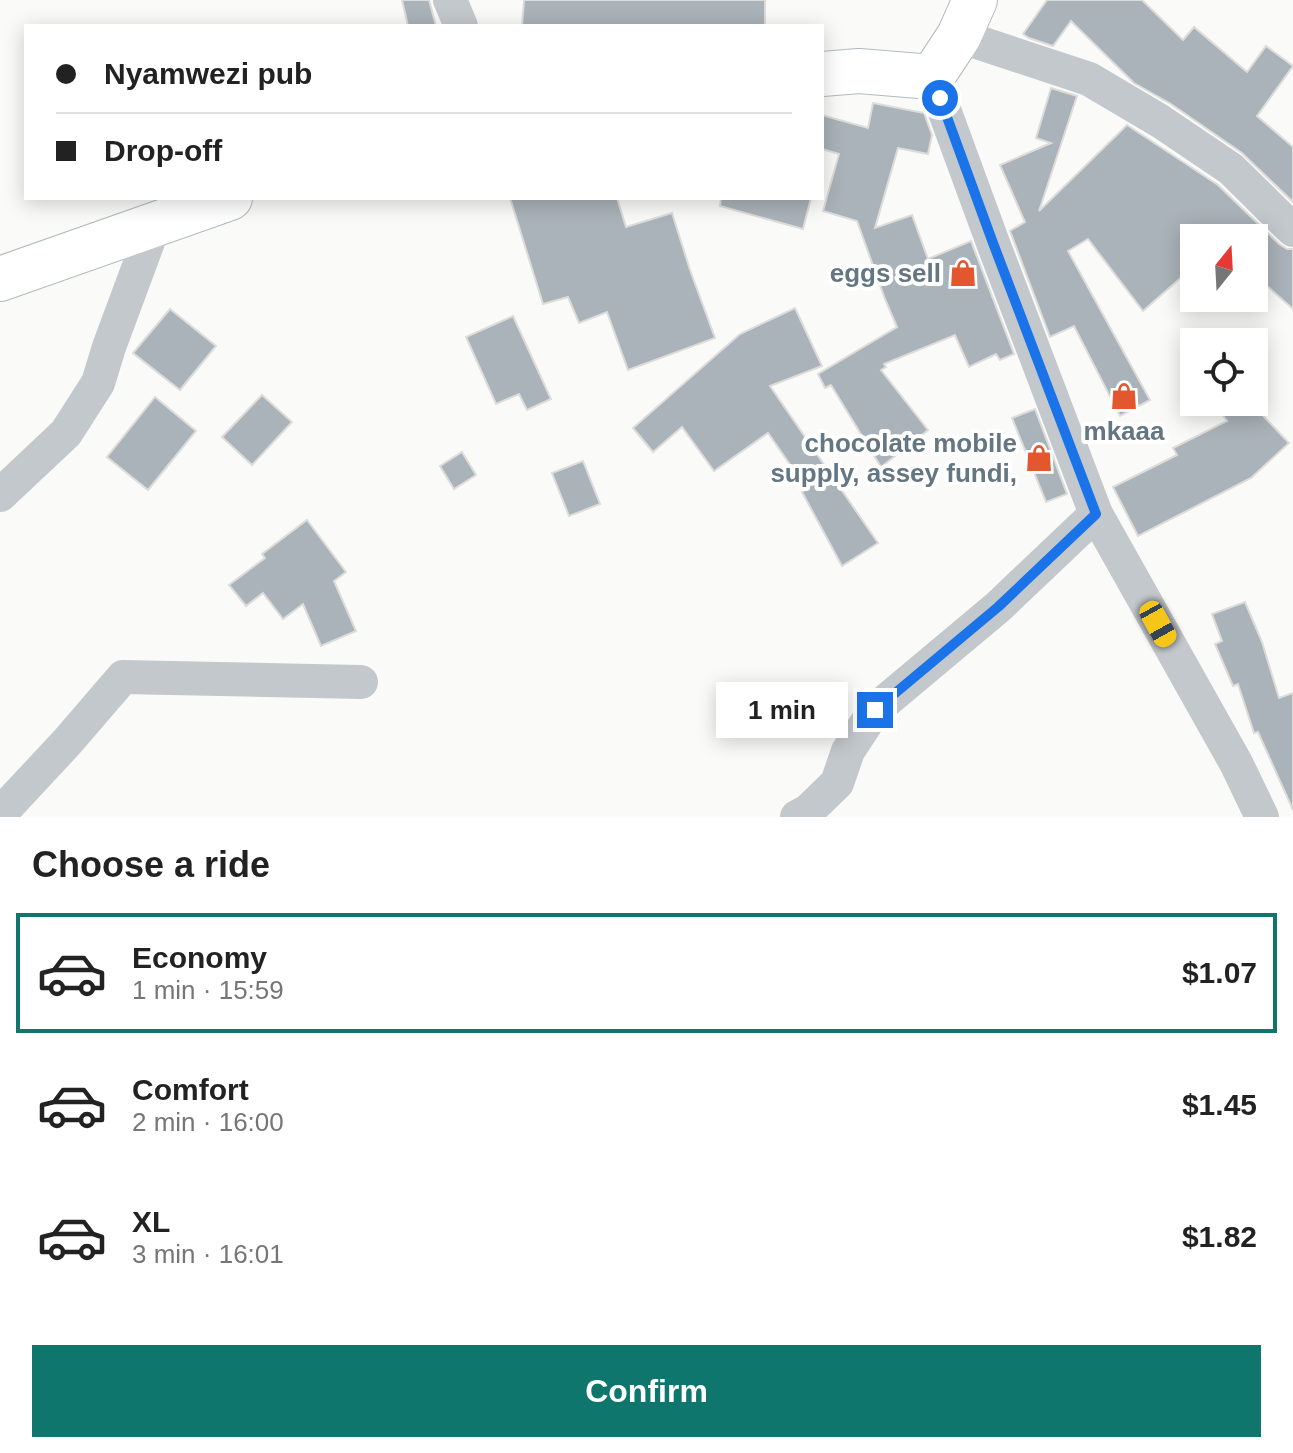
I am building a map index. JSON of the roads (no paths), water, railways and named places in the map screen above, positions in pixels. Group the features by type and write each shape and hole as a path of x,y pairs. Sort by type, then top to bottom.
{"street":[{"path":"450,0 460,24"},
{"path":"932,77 967,18 1032,59 1089,79 1160,121 1231,169 1293,230"},
{"path":"824,74 859,71 932,77"},
{"path":"932,77 1096,514 1236,763 1262,817"},
{"path":"0,279 224,200"},
{"path":"0,495 66,433 98,383 155,223"},
{"path":"797,817 808,811 837,783 848,751 875,710 998,607 1096,514"},
{"path":"0,814 123,677 361,682"}],"place":[{"name":"eggs sell","path":"963,273"},
{"name":"mkaaa","path":"1124,396"},
{"name":"chocolate mobile supply, assey fundi,","path":"1039,458"}]}
